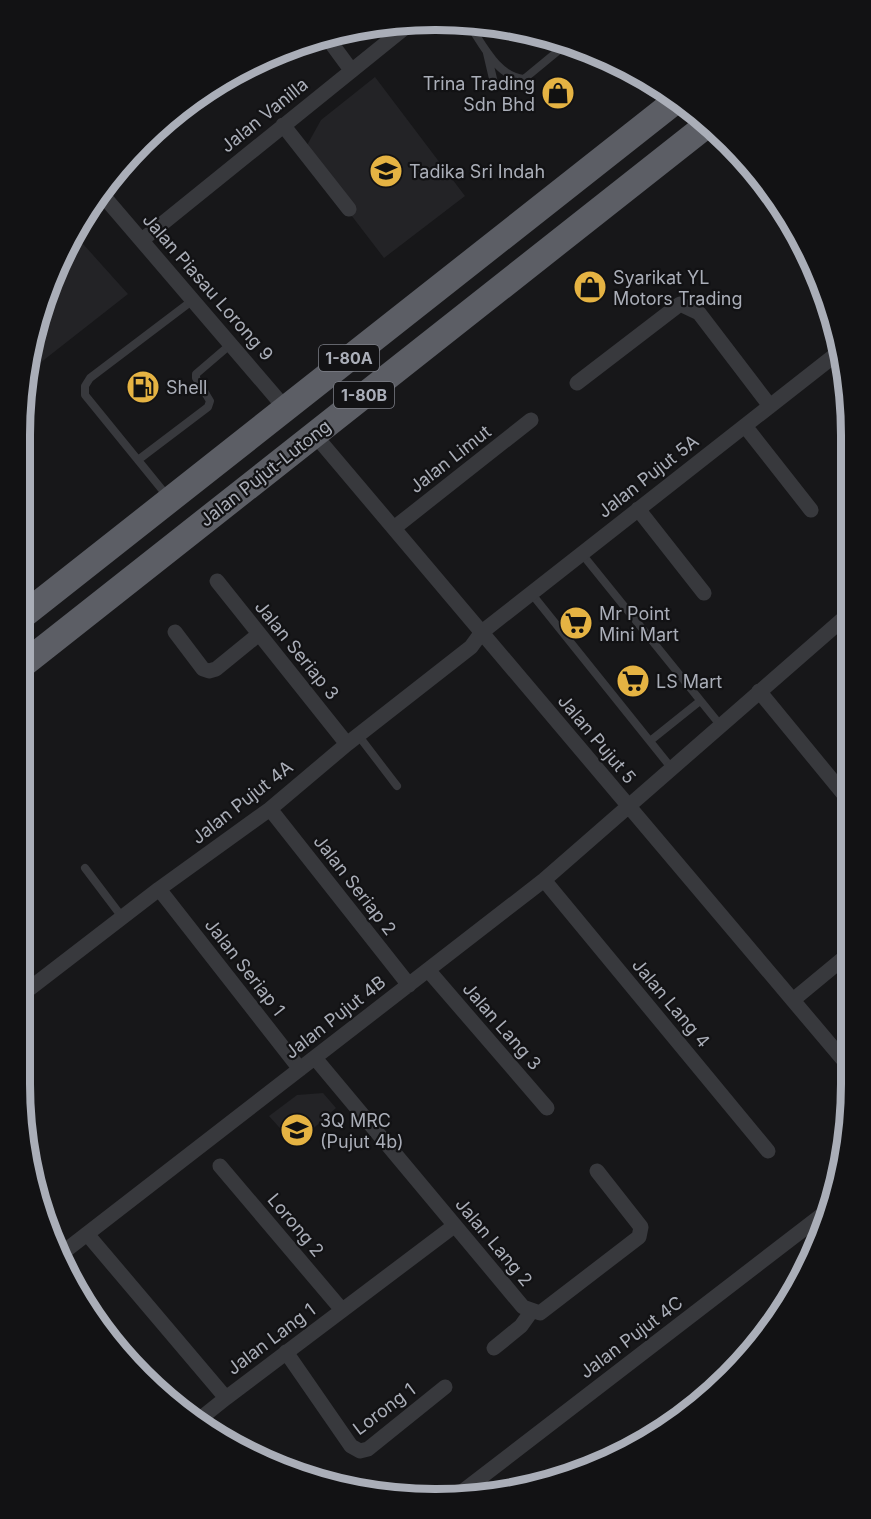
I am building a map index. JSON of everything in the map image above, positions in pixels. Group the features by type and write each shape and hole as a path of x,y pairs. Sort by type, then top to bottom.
{"highway":[{"name":"1-80A","path":"30,610 169,498 670,105"},
{"name":"Jalan Pujut-Lutong","path":"30,660 701,129"}],"street":[{"name":"Jalan Vanilla","path":"142,240 400,32"},
{"path":"332,44 351,70"},
{"path":"283,125 349,209"},
{"name":"Jalan Piasau Lorong 9","path":"106,199 232,343 285,408"},
{"path":"577,383 680,304 699,313 770,406"},
{"name":"Jalan Pujut 5A","path":"482,632 833,356"},
{"name":"Jalan Limut","path":"394,528 531,420"},
{"path":"745,426 811,510"},
{"name":"Jalan Pujut 5","path":"314,434 841,1057"},
{"path":"638,509 704,593"},
{"name":"Jalan Seriap 3","path":"217,581 259,634 352,739"},
{"name":"Jalan Pujut 4B","path":"66,1250 544,880 673,770 759,691 841,621"},
{"path":"175,632 203,669 209,671 216,669 259,634"},
{"name":"Jalan Pujut 4A","path":"30,988 159,889 270,809 352,739 471,647 482,632"},
{"path":"759,691 841,791"},
{"name":"Jalan Seriap 2","path":"270,809 409,985"},
{"name":"Jalan Lang 4","path":"544,880 768,1151"},
{"name":"Jalan Seriap 1","path":"159,889 300,1069"},
{"path":"793,1000 841,959"},
{"name":"Jalan Lang 3","path":"428,970 547,1108"},
{"name":"Jalan Lang 2","path":"315,1058 523,1307 531,1311 540,1313 639,1237 640,1227 597,1171"},
{"name":"Lorong 2","path":"220,1166 342,1310"},
{"name":"Jalan Pujut 4C","path":"468,1488 817,1218"},
{"name":"Jalan Lang 1","path":"87,1234 226,1398 454,1226"},
{"path":"494,1348 521,1326 531,1311"},
{"name":"Lorong 1","path":"286,1352 351,1446 360,1451 368,1449 445,1387"},
{"path":"203,1416 226,1398"}],"lane":[{"path":"474,32 503,72 514,78 524,79 559,50"},
{"path":"486,49 494,83"},
{"path":"169,498 85,395 85,386 90,378 194,299"},
{"path":"138,460 208,407 210,401 195,378 196,374 232,343"},
{"path":"582,554 721,726"},
{"path":"531,593 673,770"},
{"path":"650,741 700,701"},
{"path":"352,739 397,786"},
{"path":"85,868 122,917"}],"shaded area":[{"name":"Tadika Sri Indah","path":"375,77 465,196 384,258 348,211 306,147 321,120"},
{"path":"80,241 128,294 40,363 38,356 52,305"},
{"name":"3Q MRC (Pujut 4b)","path":"323,1093 336,1108 295,1145 269,1116 297,1095"}],"place":[{"name":"Trina Trading Sdn Bhd","path":"558,93"},
{"name":"Tadika Sri Indah","path":"386,171"},
{"name":"Syarikat YL Motors Trading","path":"590,287"},
{"name":"Shell","path":"143,387"},
{"name":"Mr Point Mini Mart","path":"576,623"},
{"name":"LS Mart","path":"633,681"},
{"name":"3Q MRC (Pujut 4b)","path":"297,1130"}]}
